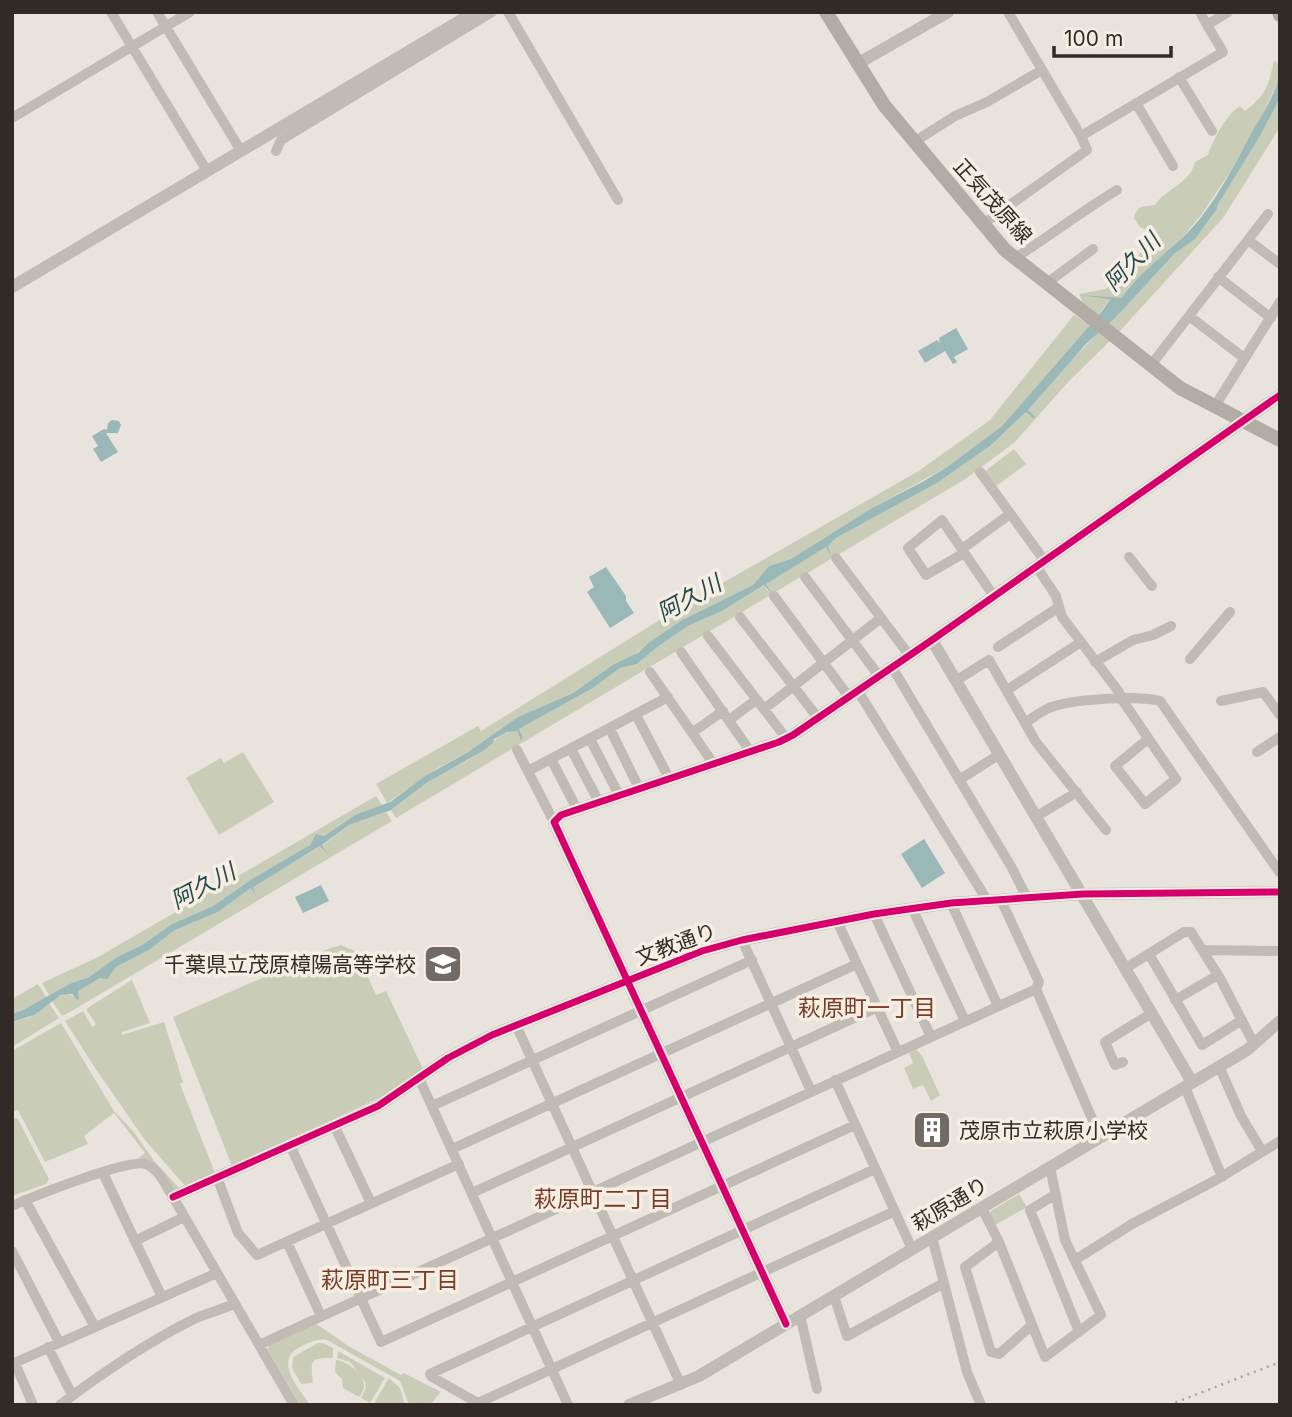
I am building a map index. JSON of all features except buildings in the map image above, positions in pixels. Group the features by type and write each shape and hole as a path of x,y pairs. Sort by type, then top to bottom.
{"main road":[{"name":"正気茂原線","path":"826,12 884,106 996,241 1180,388 1280,440"}],"street":[{"path":"111,12 207,171"},
{"path":"157,12 241,151"},
{"path":"12,118 190,12"},
{"path":"12,287 475,12"},
{"path":"276,151 281,140 492,12"},
{"path":"508,12 618,200"},
{"path":"857,64 948,12"},
{"path":"983,224 1087,150 1008,12"},
{"path":"1081,136 1223,52 1200,12"},
{"path":"1207,25 1228,12"},
{"path":"914,142 1042,70"},
{"path":"1179,77 1212,131"},
{"path":"1136,103 1173,166"},
{"path":"1016,258 1117,190"},
{"path":"1151,365 1268,214"},
{"path":"1248,240 1280,264"},
{"path":"1047,283 1093,250"},
{"path":"1218,277 1271,318"},
{"path":"1215,406 1279,304"},
{"path":"1189,316 1244,358"},
{"path":"554,822 556,817 577,809 786,738 932,640 1280,394"},
{"path":"980,472 1040,563 1056,596 1062,617 1121,697 1176,779 1145,804 1115,766 1148,739"},
{"path":"993,595 963,551 942,520 908,548 926,575 963,551 1010,514"},
{"path":"1129,557 1152,586"},
{"path":"836,558 909,655"},
{"path":"805,577 879,676"},
{"path":"774,596 823,663 854,694 987,900"},
{"path":"998,647 1059,607"},
{"path":"1191,659 1230,612"},
{"path":"740,617 818,718"},
{"path":"764,709 881,618"},
{"path":"1095,662 1133,639 1153,635 1171,626"},
{"path":"708,636 786,738"},
{"path":"932,640 1152,1013 1188,1085 1222,1177"},
{"path":"1007,690 1081,642"},
{"path":"681,652 750,751"},
{"path":"957,680 989,660 1036,741 1106,830"},
{"path":"892,667 1027,898"},
{"path":"650,672 713,763"},
{"path":"1221,701 1263,692 1280,715"},
{"path":"528,771 668,696"},
{"path":"1025,723 1049,708 1121,697 1157,700 1280,873"},
{"path":"692,732 756,700"},
{"path":"636,715 669,778"},
{"path":"610,729 639,788"},
{"path":"1257,752 1280,737"},
{"path":"590,739 619,795"},
{"path":"571,749 599,802"},
{"path":"517,750 629,980 786,1324"},
{"path":"959,780 1000,754"},
{"path":"551,760 577,809"},
{"path":"1037,816 1077,792"},
{"name":"文教通り","path":"173,1197 378,1106 459,1051 516,1025 702,951 837,921 951,903 1083,894 1280,892"},
{"path":"259,1345 1036,989 1039,982 1001,900"},
{"path":"951,903 998,1006"},
{"path":"912,908 965,1021"},
{"path":"874,914 932,1037"},
{"path":"837,921 898,1052"},
{"path":"1126,968 1188,931 1194,934 1254,1044"},
{"path":"742,940 811,1091"},
{"path":"1204,950 1280,951"},
{"path":"1149,954 1202,1045 1241,1020"},
{"path":"432,1107 752,960"},
{"path":"452,1149 857,964"},
{"path":"1175,1000 1218,975"},
{"path":"1036,989 1100,1138"},
{"path":"472,1193 878,1007"},
{"path":"1123,1062 1115,1065 1105,1042 1152,1013"},
{"name":"萩原通り","path":"629,1405 681,1385 834,1296 1219,1066 1254,1044 1280,1021"},
{"path":"516,1025 681,1385"},
{"path":"1219,1066 1241,1116 1262,1151"},
{"path":"419,1078 568,1405"},
{"path":"835,1080 912,1249"},
{"path":"334,1125 371,1203"},
{"path":"290,1144 381,1342 855,1125"},
{"path":"1075,1260 1132,1224 1222,1177 1280,1141"},
{"path":"12,1206 133,1164 150,1166 173,1197 294,1405"},
{"path":"218,1177 238,1233 257,1255 458,1164"},
{"path":"982,1208 999,1242 1045,1357 1101,1315 1065,1240 1051,1167"},
{"path":"875,1168 430,1374 478,1403 895,1211"},
{"path":"103,1173 162,1297"},
{"path":"1056,1194 1030,1210 1079,1332"},
{"path":"26,1200 95,1327"},
{"path":"135,1241 184,1217"},
{"path":"932,1237 967,1372 981,1405"},
{"path":"287,1242 321,1316"},
{"path":"999,1242 965,1267 991,1352 999,1354 1032,1325"},
{"path":"12,1251 59,1342"},
{"path":"33,1405 14,1364 217,1273"},
{"path":"834,1296 847,1336 944,1283"},
{"path":"60,1405 108,1368 194,1319 234,1303"},
{"path":"800,1315 817,1389"},
{"path":"48,1347 72,1395"}],"green space":[{"path":"1274,60 1280,66 1278,81 1230,172 1202,214 1181,239 1128,288 1122,298 1110,298 1098,316 1083,303 1079,294 1105,289 1120,280 1127,275 1140,253 1159,237 1140,227 1134,218 1137,210 1155,205 1188,176 1195,162 1208,155 1230,115 1240,106 1245,111 1258,100 1268,83"},
{"path":"1280,98 1280,127 1223,218 1119,332 1107,324 1175,253 1200,232 1218,208 1217,204 1260,136"},
{"path":"1074,315 1090,325 1002,426 947,467 872,508 791,559 769,566 753,585 682,620 635,655 614,664 573,693 518,717 387,803 376,784 478,726 481,731 682,606 917,472 990,420"},
{"path":"1099,332 1110,341 1070,380 1015,442 967,478 396,818 391,810 423,786 481,752 501,735 517,731 523,739 519,729 593,688 620,668 637,664 688,626 722,611 764,585 770,595 765,584 826,547 832,556 828,546 836,538 937,483 990,446 1026,412 1034,418 1028,410"},
{"path":"1014,449 1026,464 995,487 984,472"},
{"path":"243,752 274,802 219,835 186,778 221,758 224,763"},
{"path":"376,796 382,805 350,818 324,836 315,836 306,848 252,879 213,906 172,924 89,977 49,995 42,983 98,957"},
{"path":"386,812 392,821 70,1012 62,1016 52,1001 65,995 71,995 78,1000 77,991 100,978 107,978 116,967 149,950 175,930 218,912 251,888 256,895 252,887 321,846 327,855 322,846 349,825"},
{"path":"341,945 358,955 376,995 386,991 423,1069 379,1098 232,1166 173,1017"},
{"path":"132,980 150,1023 122,1032 122,1035 164,1022 183,1082 180,1084 215,1173 186,1187 145,1140 65,1021 83,1011 92,1027 96,1024 86,1009"},
{"path":"38,984 46,997 12,1014 12,999"},
{"path":"49,1003 59,1018 12,1047 12,1022 30,1017"},
{"path":"61,1023 114,1111 180,1189 175,1190 150,1161 138,1158 145,1153 114,1113 84,1136 88,1144 45,1162 18,1110 12,1112 12,1051"},
{"path":"916,1049 940,1095 931,1101 923,1085 913,1089 904,1068 913,1063 909,1053"},
{"path":"12,1117 18,1119 49,1179 46,1184 12,1196"},
{"path":"1019,1194 1027,1207 995,1225 991,1211"},
{"path":"312,1324 318,1325 350,1347 401,1375 404,1373 441,1392 430,1405 409,1405 400,1381 327,1340 319,1340 300,1347 292,1353 289,1360 291,1375 310,1405 300,1405 268,1350 269,1344"},
{"path":"318,1343 333,1348 333,1358 315,1360 312,1365 313,1383 301,1384 292,1368 293,1357"},
{"path":"338,1351 385,1378 370,1403 361,1398 366,1388 365,1382 350,1362 337,1358"},
{"path":"336,1360 350,1366 362,1377 364,1387 359,1397 343,1388 342,1379 335,1372"},
{"path":"389,1378 400,1388 405,1405 373,1405"}],"water":[{"path":"1280,73 1280,98 1217,209 1195,239 1175,253 1115,318 1086,344 1028,410 1034,419 1026,412 990,446 937,483 836,538 828,546 832,557 826,547 766,584 772,594 764,585 722,611 688,626 637,664 620,668 593,688 519,729 523,738 521,740 517,731 507,732 494,739 483,751 428,782 391,810 349,825 322,845 328,855 320,846 253,887 256,896 251,888 218,912 175,930 149,950 116,967 107,979 100,978 78,991 79,999 72,994 61,995 34,1015 12,1022 12,1014 69,984 89,977 172,924 213,906 310,845 316,834 324,836 355,815 390,802 425,776 468,752 518,717 573,693 614,664 638,653 682,620 753,585 769,566 791,559 872,508 924,481 1002,426 1110,299 1079,295 1122,298 1140,276 1201,217 1225,182 1265,110"},
{"path":"956,328 968,349 954,357 957,362 953,364 945,351 925,363 918,351 937,340 940,343 939,338"},
{"path":"112,420 119,421 121,425 118,433 106,433 118,452 101,462 93,449 98,446 92,436 107,430 108,423"},
{"path":"606,567 634,613 610,628 587,592 594,587 589,577"},
{"path":"924,839 945,873 922,888 901,854"},
{"path":"321,885 329,901 303,913 295,897"}],"railway":[{"path":"1169,1405 1280,1362"}],"cycle path":[{"path":"786,1324 554,822 561,815 793,735 1280,395"},
{"path":"173,1197 378,1106 448,1058 492,1035 702,951 742,940 874,914 951,903 1083,894 1280,892"}],"place":[{"name":"千葉県立茂原樟陽高等学校","path":"443,964"},
{"name":"茂原市立萩原小学校","path":"932,1130"}],"district":[{"name":"萩原町一丁目","path":"867,1008"},
{"name":"萩原町二丁目","path":"603,1199"},
{"name":"萩原町三丁目","path":"390,1280"}],"water label":[{"name":"阿久川","path":"1132,262"},
{"name":"阿久川","path":"689,598"},
{"name":"阿久川","path":"203,886"}]}
